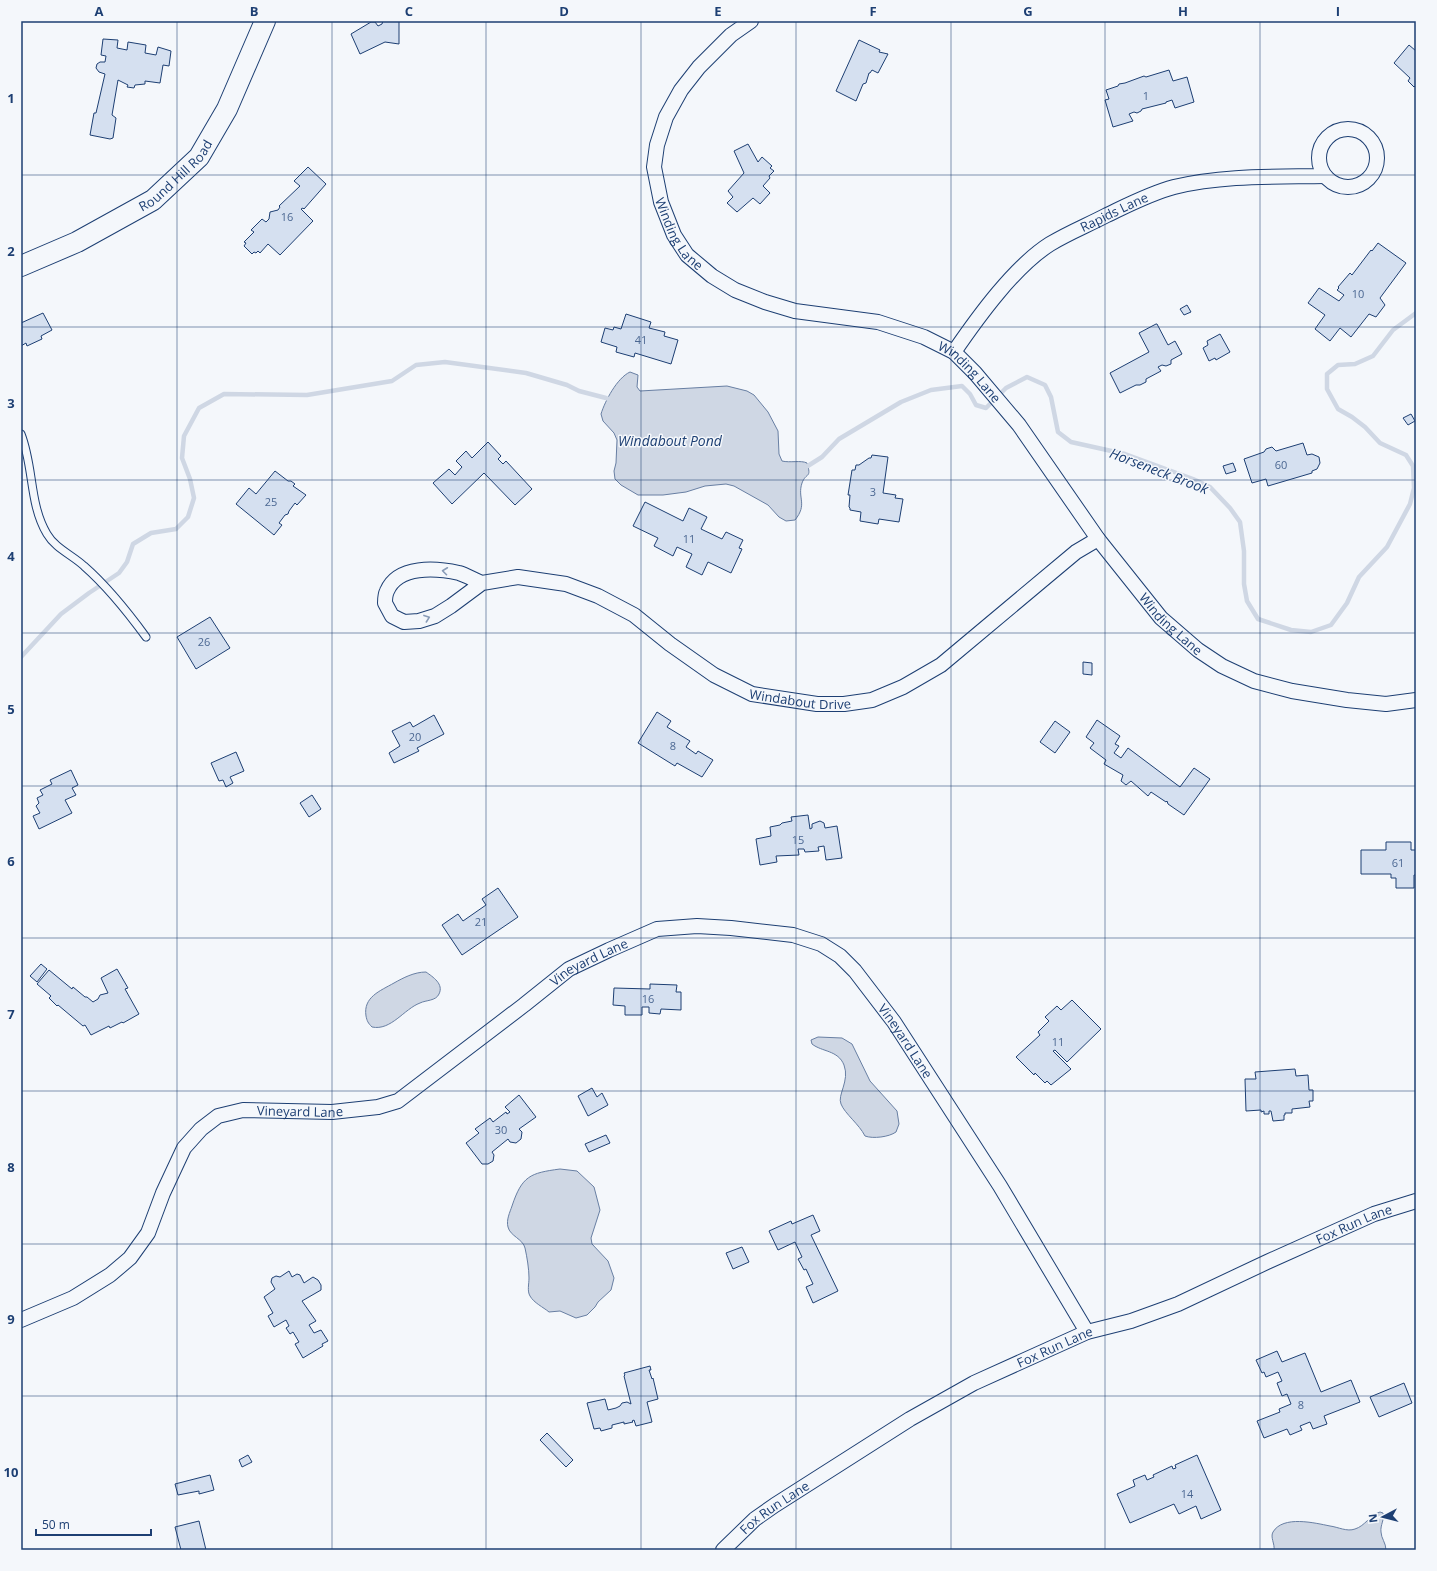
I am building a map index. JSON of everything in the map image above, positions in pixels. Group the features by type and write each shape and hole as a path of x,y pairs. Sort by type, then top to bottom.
{"street":[{"name":"Round Hill Road","path":"21,266 77,242 153,200 199,157 227,109 265,21"},
{"name":"Winding Lane","path":"751,21 731,35 699,67 681,90 666,117 657,144 654,167 661,202 674,235 687,255 712,276 735,290 765,302 795,311 878,322 924,336 954,352 1019,425 1098,539 1161,618 1198,650 1222,666 1254,681 1292,691 1347,700 1386,704 1416,700"},
{"path":"1348,129 1358,131 1366,135 1372,142 1376,151 1377,161 1375,171 1369,179 1361,185 1352,188 1342,187 1332,183 1325,176 1320,168 1320,150 1324,141 1331,135 1339,130 1348,129"},
{"name":"Rapids Lane","path":"954,352 974,322 1002,289 1030,261 1050,245 1131,203 1174,187 1213,180 1325,176"},
{"name":"Windabout Drive","path":"482,583 459,573 428,569 411,570 394,581 387,591 385,603 392,616 404,622 419,621 435,616 482,583 518,577 566,584 598,596 634,615 670,644 714,675 752,694 817,704 844,704 872,700 903,687 941,665 1076,552 1098,539"},
{"name":"Vineyard Lane","path":"21,1320 73,1298 110,1275 130,1258 148,1232 163,1193 184,1148 201,1129 218,1116 243,1110 332,1112 378,1107 398,1101 524,1006 569,969 657,929 697,926 731,928 793,936 821,944 840,956 855,972 894,1022 1000,1186 1087,1332"},
{"name":"Fox Run Lane","path":"723,1550 755,1519 910,1419 974,1383 1087,1332 1132,1321 1178,1304 1374,1214 1416,1201"}],"lane":[{"path":"21,434 26,446 30,465 37,515 47,535 52,542 84,565 120,601 146,637"}],"water":[{"name":"Windabout Pond","path":"630,372 638,375 637,387 640,391 727,386 747,391 754,395 768,412 778,431 779,454 782,461 807,463 809,473 802,483 802,505 801,510 795,520 786,521 779,517 768,505 734,486 726,484 705,486 686,492 663,495 638,495 621,485 615,479 614,471 616,463 617,440 614,433 603,421 601,414 605,403 616,384"},
{"path":"426,972 439,984 440,990 438,996 414,1006 385,1026 372,1027 366,1016 367,1004 370,999 383,989 405,977"},
{"path":"818,1037 842,1038 852,1044 870,1081 897,1111 899,1124 896,1132 881,1137 865,1136 841,1104 840,1100 846,1077 844,1065 834,1054 812,1044 811,1040"},
{"path":"560,1169 577,1171 594,1187 600,1210 591,1238 592,1244 608,1261 614,1278 611,1290 598,1302 595,1307 587,1315 576,1318 560,1311 549,1312 536,1303 530,1296 528,1287 529,1271 525,1248 522,1242 511,1233 508,1224 508,1216 516,1196 524,1182 528,1178 541,1172"},
{"path":"1376,1513 1383,1513 1381,1532 1386,1550 1274,1550 1272,1534 1284,1523 1308,1522 1352,1530 1359,1528"}],"building":[{"path":"383,21 399,21 399,44 385,42 360,54 351,34 371,22 375,22 378,26 382,24"},
{"path":"103,39 118,40 117,48 127,50 128,42 146,45 145,53 156,55 158,47 171,51 169,66 163,65 160,83 145,81 145,84 135,85 134,88 127,87 128,85 118,80 112,115 116,118 113,138 110,139 90,135 94,113 96,113 105,74 99,72 96,68 97,64 100,62 105,62 106,56 101,55"},
{"path":"859,40 880,50 879,52 888,54 878,73 872,70 869,73 866,83 863,84 856,101 836,91"},
{"path":"1409,45 1416,51 1416,85 1414,87 1408,81 1410,78 1394,63"},
{"path":"1169,70 1173,81 1187,77 1194,102 1175,108 1172,100 1142,109 1137,113 1134,112 1129,114 1133,121 1113,127 1105,100 1109,99 1106,90 1144,76 1146,77"},
{"path":"748,144 758,162 762,157 772,166 770,168 774,171 763,186 770,193 760,204 753,198 737,212 727,203 733,197 728,191 744,173 734,151"},
{"path":"308,167 326,184 304,209 301,209 313,221 280,255 268,244 260,253 258,251 252,254 244,246 246,243 244,242 254,232 251,230 262,219 266,222 269,219 270,212 278,210 280,207 279,206 300,186 294,181"},
{"path":"1378,243 1406,263 1380,298 1385,305 1376,317 1369,314 1351,337 1340,328 1330,341 1315,329 1325,315 1308,303 1319,288 1339,301 1344,295 1337,290 1339,288 1338,287 1350,273 1352,275"},
{"path":"1187,305 1191,312 1184,315 1180,309"},
{"path":"43,313 52,330 41,336 42,339 27,346 26,343 21,346 21,323"},
{"path":"626,314 651,322 649,328 665,332 664,336 678,340 671,364 635,353 634,357 616,352 617,347 601,342 605,328 613,330 614,327 621,329"},
{"path":"1156,324 1168,345 1175,341 1182,354 1171,360 1171,364 1158,367 1161,371 1146,379 1146,382 1120,393 1110,373 1149,352 1139,333"},
{"path":"1220,334 1230,352 1216,360 1215,358 1209,361 1203,348 1208,345 1207,341"},
{"path":"1411,414 1415,421 1408,425 1403,418"},
{"path":"488,442 501,456 498,459 503,464 506,461 532,489 515,505 484,473 452,504 433,483 449,469 455,475 462,467 456,461 466,451 472,458"},
{"path":"1303,443 1307,455 1312,454 1319,457 1320,463 1317,469 1312,471 1312,473 1268,486 1266,479 1252,483 1244,459 1264,452 1266,449 1272,447 1276,451"},
{"path":"872,455 888,457 883,493 896,495 895,498 903,499 899,522 879,519 878,524 860,521 861,512 850,510 850,495 848,495 852,470 855,470 856,465 859,465 871,458"},
{"path":"1233,463 1236,471 1226,474 1223,466"},
{"path":"275,471 288,481 295,484 293,486 306,495 297,505 295,503 288,514 285,515 279,523 282,525 274,535 236,504 249,488 256,494"},
{"path":"645,502 683,521 689,508 707,517 701,529 722,539 726,532 743,540 739,548 742,549 731,573 708,562 702,575 686,567 692,554 677,547 673,556 654,546 658,538 633,526"},
{"path":"210,617 230,648 196,669 177,637"},
{"path":"1083,662 1092,663 1092,675 1083,674"},
{"path":"657,712 671,721 667,727 690,741 686,747 696,754 698,751 713,760 702,777 677,763 675,766 638,743"},
{"path":"434,715 444,734 417,748 419,751 394,763 389,753 400,746 392,731 410,722 413,727"},
{"path":"1097,720 1120,736 1115,744 1119,746 1114,753 1121,758 1128,748 1180,787 1194,768 1210,779 1184,815 1168,804 1167,801 1166,802 1151,792 1148,796 1131,781 1126,785 1121,781 1123,775 1104,764 1106,760 1090,748 1094,743 1086,737"},
{"path":"1055,721 1070,732 1055,753 1040,742"},
{"path":"236,752 244,771 230,777 233,783 226,787 223,780 219,781 211,763"},
{"path":"71,770 78,785 72,788 76,795 65,800 72,813 39,829 33,816 40,813 36,806 39,803 37,798 43,795 40,790 52,784 50,780"},
{"path":"312,795 321,809 309,817 300,803"},
{"path":"808,815 810,829 812,828 812,824 820,821 824,823 825,828 837,826 842,858 826,860 824,846 818,847 819,851 805,852 804,849 798,849 799,855 776,856 777,862 760,865 756,839 771,836 770,827 792,821 791,817"},
{"path":"1386,842 1411,842 1411,850 1416,850 1416,875 1414,875 1414,888 1396,888 1396,878 1391,878 1391,874 1361,874 1361,850 1386,850"},
{"path":"498,888 518,917 462,955 442,925 458,914 463,921 486,905 482,899"},
{"path":"41,964 47,969 37,982 30,976"},
{"path":"117,969 128,988 125,989 139,1014 123,1023 122,1022 110,1028 109,1026 91,1035 85,1025 83,1026 58,1005 57,1006 49,998 51,996 37,984 49,970 72,989 73,987 93,1002 98,999 100,995 108,993 101,978"},
{"path":"650,984 677,985 676,992 681,992 681,1010 661,1009 660,1014 649,1013 649,1007 642,1007 642,1015 625,1015 625,1006 613,1005 614,988 650,989"},
{"path":"1072,1000 1101,1029 1067,1062 1055,1050 1053,1051 1071,1069 1051,1085 1047,1081 1045,1083 1035,1073 1034,1075 1016,1057 1040,1035 1038,1032 1049,1021 1045,1017 1057,1006 1061,1010"},
{"path":"1295,1069 1296,1076 1308,1075 1309,1090 1313,1090 1313,1101 1309,1101 1310,1107 1292,1109 1292,1113 1285,1113 1284,1120 1273,1121 1271,1111 1269,1111 1269,1114 1264,1114 1264,1111 1261,1112 1261,1110 1246,1111 1245,1079 1256,1079 1255,1072"},
{"path":"592,1088 597,1097 602,1093 608,1105 588,1116 578,1096"},
{"path":"519,1095 536,1117 519,1129 522,1132 521,1139 516,1143 510,1142 508,1139 492,1152 494,1155 493,1161 488,1164 482,1164 466,1143 479,1133 475,1129 490,1118 493,1122 506,1112 507,1114 510,1112 505,1107"},
{"path":"606,1135 610,1143 589,1152 585,1144"},
{"path":"813,1215 820,1231 811,1235 838,1291 813,1303 806,1287 813,1284 806,1269 804,1270 798,1259 802,1257 795,1242 778,1250 769,1231 791,1221 792,1224"},
{"path":"742,1247 749,1262 733,1269 726,1253"},
{"path":"289,1271 292,1277 297,1274 300,1275 304,1283 313,1277 318,1280 321,1285 321,1290 302,1301 316,1321 309,1325 314,1333 321,1330 328,1341 322,1344 323,1346 303,1358 295,1344 299,1342 293,1332 290,1334 286,1328 289,1326 286,1320 274,1327 268,1316 273,1313 264,1297 275,1289 271,1282 272,1278 276,1276 280,1277"},
{"path":"1277,1351 1282,1362 1305,1353 1321,1392 1351,1380 1360,1402 1324,1416 1327,1424 1313,1429 1310,1422 1300,1426 1302,1430 1290,1435 1287,1429 1264,1438 1257,1421 1280,1412 1279,1409 1291,1404 1287,1394 1282,1396 1277,1383 1282,1381 1278,1372 1266,1377 1264,1372 1262,1373 1256,1360"},
{"path":"650,1366 651,1370 649,1370 652,1379 653,1378 658,1399 647,1402 652,1422 636,1426 634,1420 632,1421 633,1422 624,1424 624,1422 612,1425 612,1428 601,1431 600,1428 594,1429 587,1403 605,1399 608,1410 620,1406 622,1403 627,1402 631,1404 624,1373"},
{"path":"1404,1383 1412,1403 1379,1417 1370,1397"},
{"path":"547,1433 573,1460 566,1467 540,1440"},
{"path":"248,1455 252,1462 242,1467 239,1460"},
{"path":"1197,1455 1221,1510 1201,1519 1196,1506 1179,1514 1174,1504 1130,1523 1117,1494 1135,1486 1133,1480 1145,1475 1147,1480 1154,1477 1153,1475 1172,1466 1173,1469 1176,1468 1175,1465"},
{"path":"210,1475 214,1490 199,1494 199,1491 178,1495 175,1484"},
{"path":"199,1521 206,1550 181,1550 175,1527"}],"waterway":[{"name":"Horseneck Brook","path":"803,469 822,457 839,439 901,402 931,390 962,386 970,394 976,405 986,408 1006,388 1027,377 1045,385 1051,397 1058,432 1071,442 1125,454 1193,479 1210,487 1230,508 1240,522 1244,551 1244,584 1247,601 1258,619 1291,630 1311,632 1331,625 1347,603 1359,577 1387,547 1410,504 1414,488 1413,466 1406,455 1380,443 1365,427 1338,409 1327,389 1327,374 1338,365 1355,364 1373,356 1393,330 1416,313"},
{"name":"Horseneck Brook","path":"21,657 61,614 119,573 127,562 133,544 151,533 176,529 188,517 194,498 190,479 182,458 184,436 199,408 224,394 307,395 392,381 416,365 445,362 526,373 613,401"}]}
